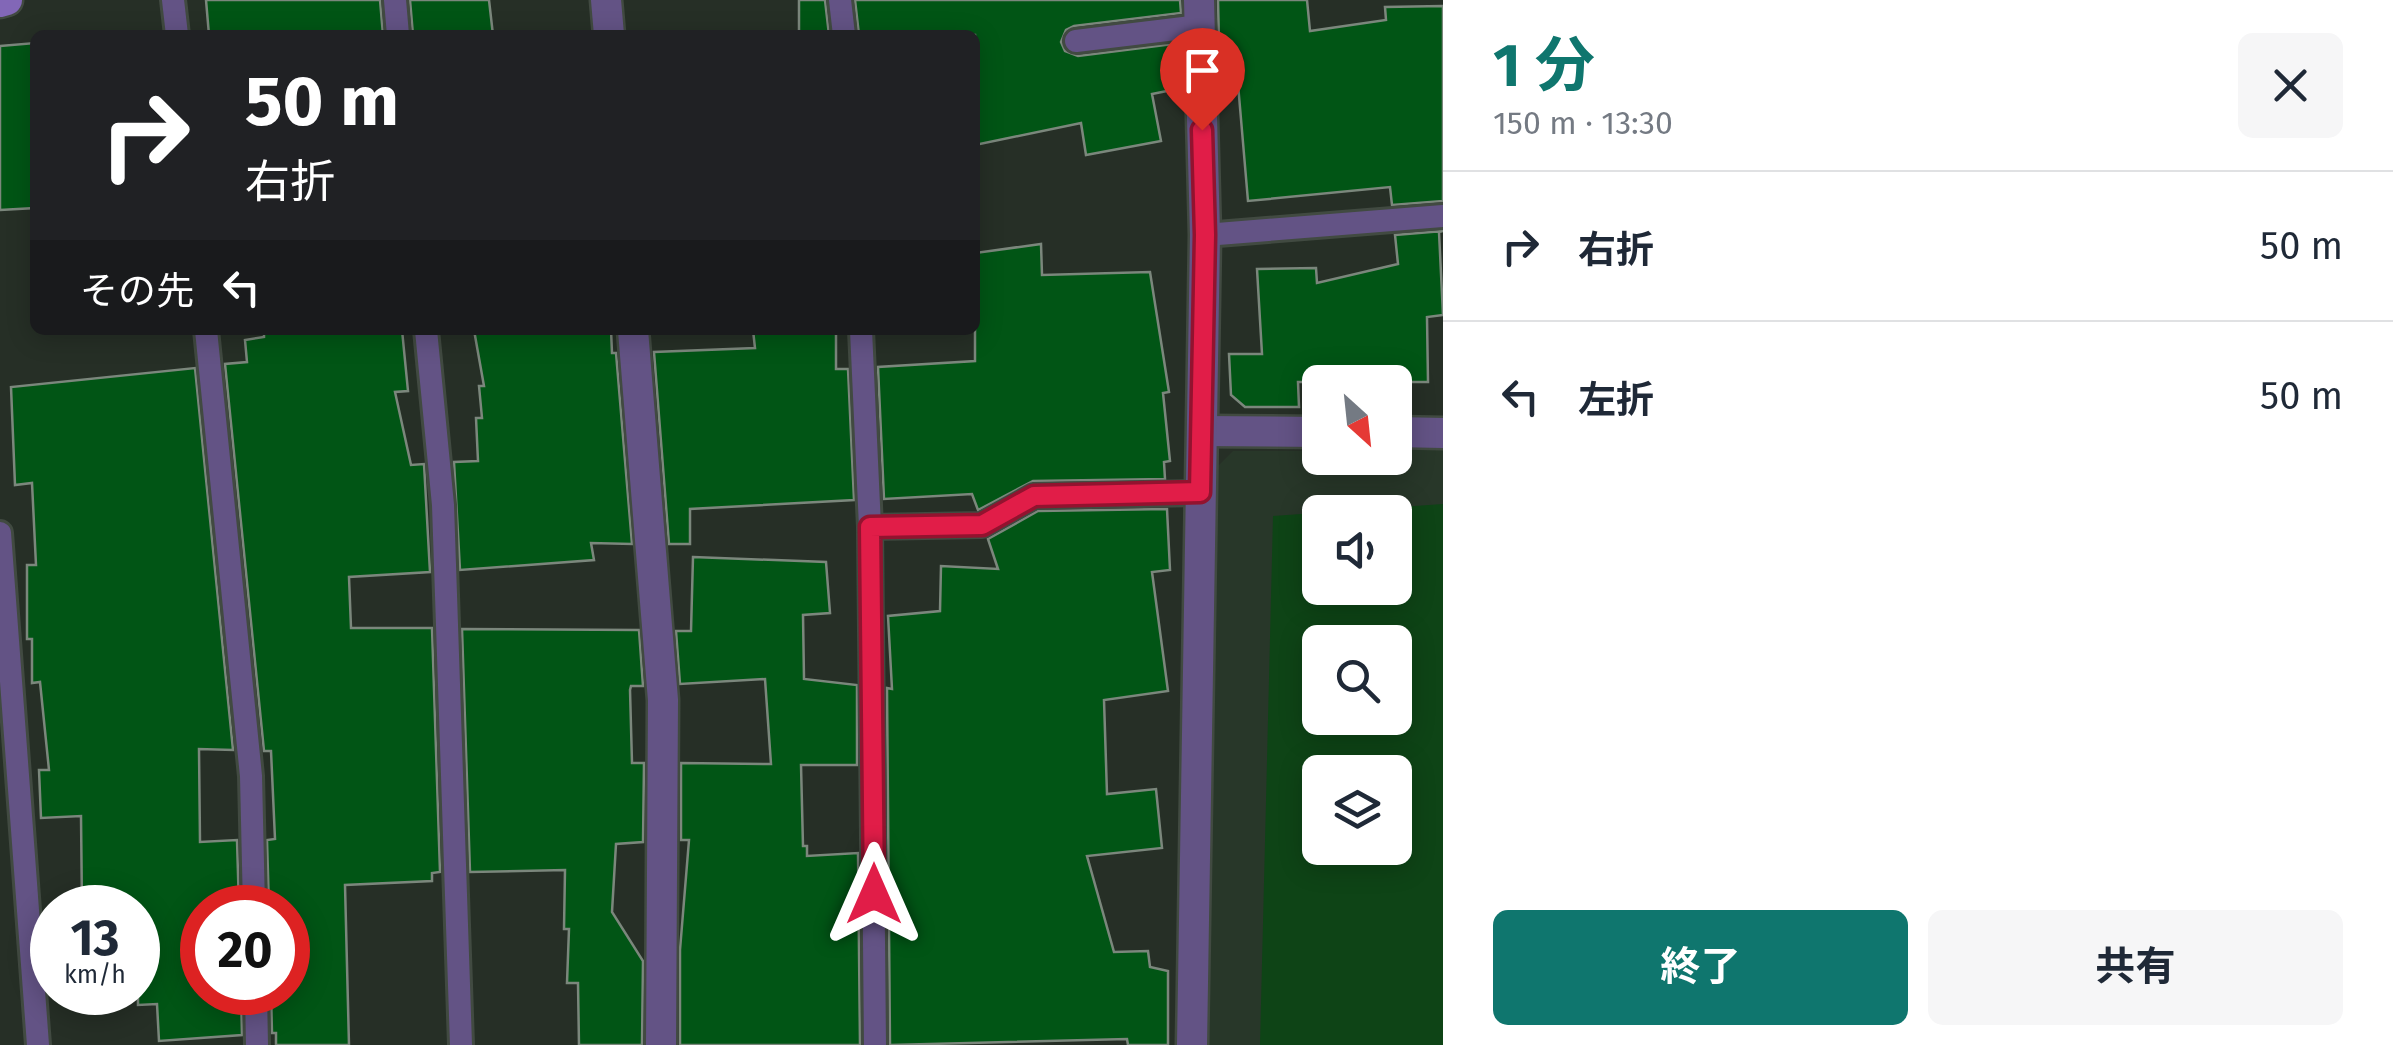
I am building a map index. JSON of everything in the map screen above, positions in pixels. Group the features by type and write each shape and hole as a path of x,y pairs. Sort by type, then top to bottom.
{"street":[{"path":"0,2 7,0"},
{"path":"606,0 608,30"},
{"path":"1192,1045 1204,431 1205,235 1199,13"},
{"path":"632,335 663,700 661,1045"},
{"path":"1204,431 1302,432"},
{"path":"1412,432 1443,433"}],"lane":[{"path":"173,0 176,30"},
{"path":"394,0 397,30"},
{"path":"840,0 843,30"},
{"path":"1076,41 1199,13"},
{"path":"1205,235 1443,216"},
{"path":"207,335 251,776 253,885"},
{"path":"426,335 443,505 461,1045"},
{"path":"861,335 870,527 875,1045"},
{"path":"870,527 982,525 1034,496 1200,492"},
{"path":"0,533 38,1045"},
{"path":"257,1015 258,1045"}],"shaded area":[{"path":"1412,450 1443,450 1443,1045 1208,1045 1214,470 1233,451 1302,451 1302,475 1412,475"}],"green space":[{"path":"1443,504 1443,1045 1260,1045 1273,516 1302,514 1302,605 1412,605 1412,506"}],"building":[{"path":"206,0 380,0 383,30 209,30"},
{"path":"410,0 489,0 492,30 413,30"},
{"path":"799,0 825,0 828,30 799,30"},
{"path":"855,0 1180,0 1181,13 1074,26 1066,30 1061,42 1065,51 1078,56 1181,43 1182,88 1152,94 1161,141 1086,155 1081,123 980,144 980,30 858,30"},
{"path":"1218,0 1307,0 1310,31 1386,20 1385,7 1443,6 1443,201 1392,205 1390,187 1248,201 1238,84 1220,85"},
{"path":"30,43 30,208 0,210 0,46"},
{"path":"1443,231 1439,232 1443,315 1427,317 1428,382 1412,382 1412,365 1302,365 1299,407 1245,407 1231,395 1229,354 1262,354 1257,269 1316,268 1317,283 1398,264 1395,235"},
{"path":"1041,244 1042,275 1150,272 1169,392 1163,393 1170,461 1164,462 1165,479 1033,481 978,510 972,494 884,499 878,367 975,361 975,335 980,335 980,252"},
{"path":"264,335 402,335 408,391 395,392 411,465 424,464 430,572 349,577 351,628 432,628 440,872 432,873 432,881 345,885 349,1045 276,1045 276,1033 272,1033 272,1015 310,1015 310,885 268,885 267,840 275,839 271,751 264,751 225,364 247,362 245,340"},
{"path":"475,335 611,335 632,544 591,543 594,560 460,570 454,462 478,461 476,418 482,418 479,386 484,386"},
{"path":"754,335 836,335 836,369 848,369 854,500 690,509 690,544 669,544 654,352 755,348"},
{"path":"195,368 233,750 199,749 200,842 237,840 238,885 180,885 180,1015 242,1015 242,1035 159,1041 160,885 82,885 81,816 41,818 39,770 49,770 40,682 32,683 32,639 27,639 27,565 36,565 32,483 15,485 11,387"},
{"path":"1167,509 1170,570 1152,572 1168,691 1104,700 1107,794 1156,789 1162,848 1087,856 1114,952 1148,951 1150,967 1168,971 1168,1045 1128,1045 1127,1039 890,1045 887,688 892,689 888,616 940,611 941,566 998,569 988,539 1038,511"},
{"path":"693,557 826,562 830,613 803,615 804,679 857,685 857,765 801,765 803,846 807,846 807,856 858,853 860,1045 680,1045 680,950 689,840 681,840 681,763 771,764 765,679 680,684 676,631 691,631"},
{"path":"462,629 639,630 643,686 631,686 630,690 632,763 644,763 643,842 616,844 612,912 643,961 642,1045 579,1045 578,983 567,983 565,870 470,872"}],"route":[{"path":"874,894 870,527 982,525 1034,496 1200,492 1204,431 1202,130"}]}
